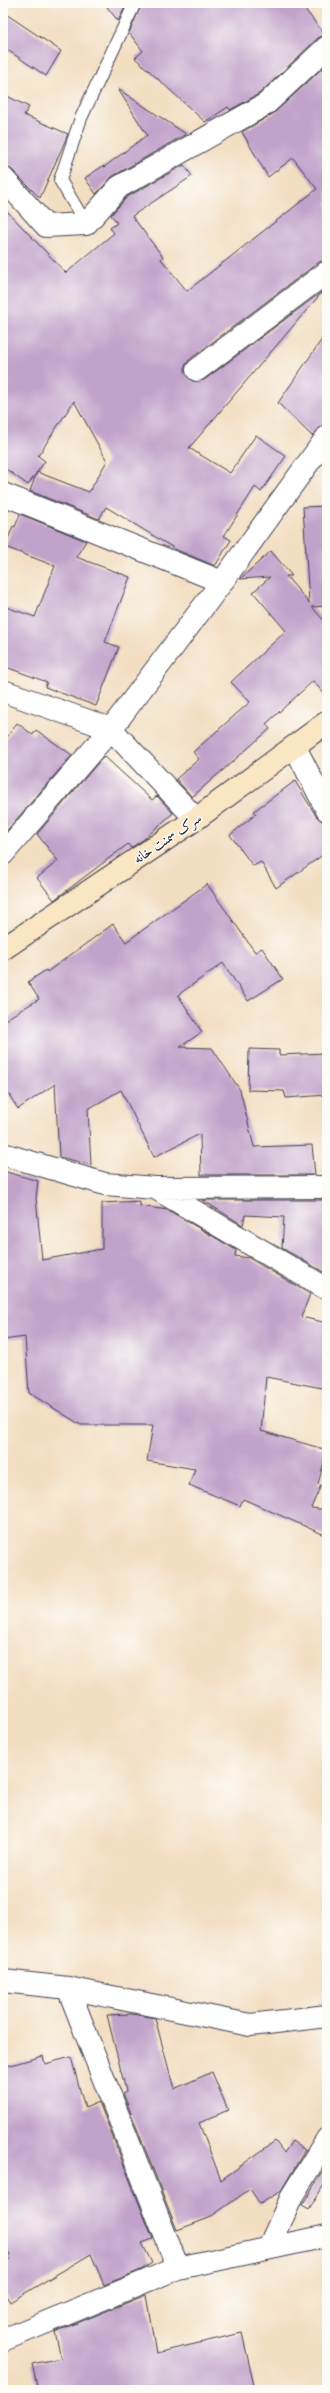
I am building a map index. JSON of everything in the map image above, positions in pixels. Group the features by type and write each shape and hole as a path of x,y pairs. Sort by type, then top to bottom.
{"street":[{"path":"3,178 46,226 86,224 119,187 266,104 327,47"},
{"path":"197,370 327,272"},
{"path":"3,854 111,729 222,582 327,437"},
{"path":"3,494 222,582"},
{"path":"3,691 111,729 196,819"},
{"name":"سرک سمنت خانه","path":"3,949 196,819 327,722"},
{"path":"295,747 327,810"},
{"path":"3,1154 105,1184 155,1188 327,1187"},
{"path":"155,1188 327,1289"},
{"path":"3,1981 68,1988 250,2025 327,2016"},
{"path":"68,1988 178,2268"},
{"path":"269,2247 293,2194 327,2139"},
{"path":"3,2340 178,2268 269,2247 327,2236"}],"lane":[{"path":"86,224 60,180 81,118 135,3"}],"building":[{"path":"104,3 127,3 118,21"},
{"path":"142,3 300,3 325,35 318,38 259,94 230,110 228,107 205,122 135,58 143,51 129,33"},
{"path":"3,12 61,51 46,76 3,47"},
{"path":"327,64 327,260 319,262 189,360 185,366 185,372 192,381 204,380 323,291 189,448 230,473 256,435 286,456 261,492 255,487 224,536 231,540 215,566 177,550 106,507 99,519 30,491 37,473 28,485 3,467 3,207 66,273 114,233 110,228 117,223 111,215 127,197 184,165 192,176 132,216 163,257 161,259 187,291 317,189 293,158 268,177 242,132 274,113","holes":["74,401 107,461 89,492 37,472 45,461 38,456"]},
{"path":"118,89 186,134 113,176 96,194 85,178 103,166 104,167 147,135"},
{"path":"3,94 29,107 24,115 68,134 40,198 12,170 3,166"},
{"path":"327,332 327,425 322,426 312,436 278,403"},
{"path":"327,506 327,606 312,607 327,624 327,697 313,681 266,724 270,729 192,797 176,779 199,759 193,752 250,702 231,682 286,631 253,592 270,577 240,579 271,551 292,576 286,576 309,603 303,507"},
{"path":"20,514 86,541 76,557 130,577 105,642 119,647 96,706 45,687 47,682 3,666 3,606 35,617 55,566 5,547 13,526 15,527"},
{"path":"17,723 33,735 36,730 72,755 3,835 3,743"},
{"path":"104,756 152,800 157,796 173,813 144,839 131,848 128,844 54,900 37,878 58,861 37,834"},
{"path":"295,781 316,816 327,825 327,852 276,888 261,862 253,866 230,835 256,814 254,811"},
{"path":"207,884 255,952 262,948 283,979 248,1001 223,963 178,995 202,1032 180,1047 212,1048 240,1090 254,1147 312,1145 315,1175 201,1175 200,1134 154,1157 121,1090 88,1109 91,1165 59,1157 55,1084 18,1109 3,1085 3,1021 39,999 28,982 46,970 47,972 113,924 126,942"},
{"path":"249,1049 279,1050 279,1055 327,1053 327,1095 286,1098 284,1091 248,1090"},
{"path":"3,1171 38,1181 36,1198 42,1260 102,1249 102,1203 140,1201 140,1206 168,1210 236,1250 235,1256 249,1258 310,1294 301,1317 327,1323 327,1389 266,1377 261,1431 327,1450 318,1484 321,1485 311,1508 327,1510 327,1536 243,1499 240,1506 189,1485 195,1469 147,1461 153,1425 81,1425 29,1393 25,1337 3,1340"},
{"path":"202,1200 327,1200 327,1274 282,1248 284,1217 245,1215 243,1225"},
{"path":"131,2014 155,2018 174,2089 212,2072 228,2110 199,2123 221,2180 275,2141 284,2153 292,2141 305,2150 281,2191 260,2204 250,2189 209,2218 177,2230 123,2093 126,2091 107,2015"},
{"path":"43,2056 45,2064 71,2057 85,2108 99,2102 153,2239 142,2243 152,2263 141,2270 104,2285 91,2254 10,2302 3,2291 3,2263 11,2258 3,2242 3,2067"},
{"path":"327,2164 327,2180 309,2209 302,2205"},
{"path":"146,2295 156,2353 242,2333 255,2390 38,2390 32,2364 61,2358 55,2332"}]}
